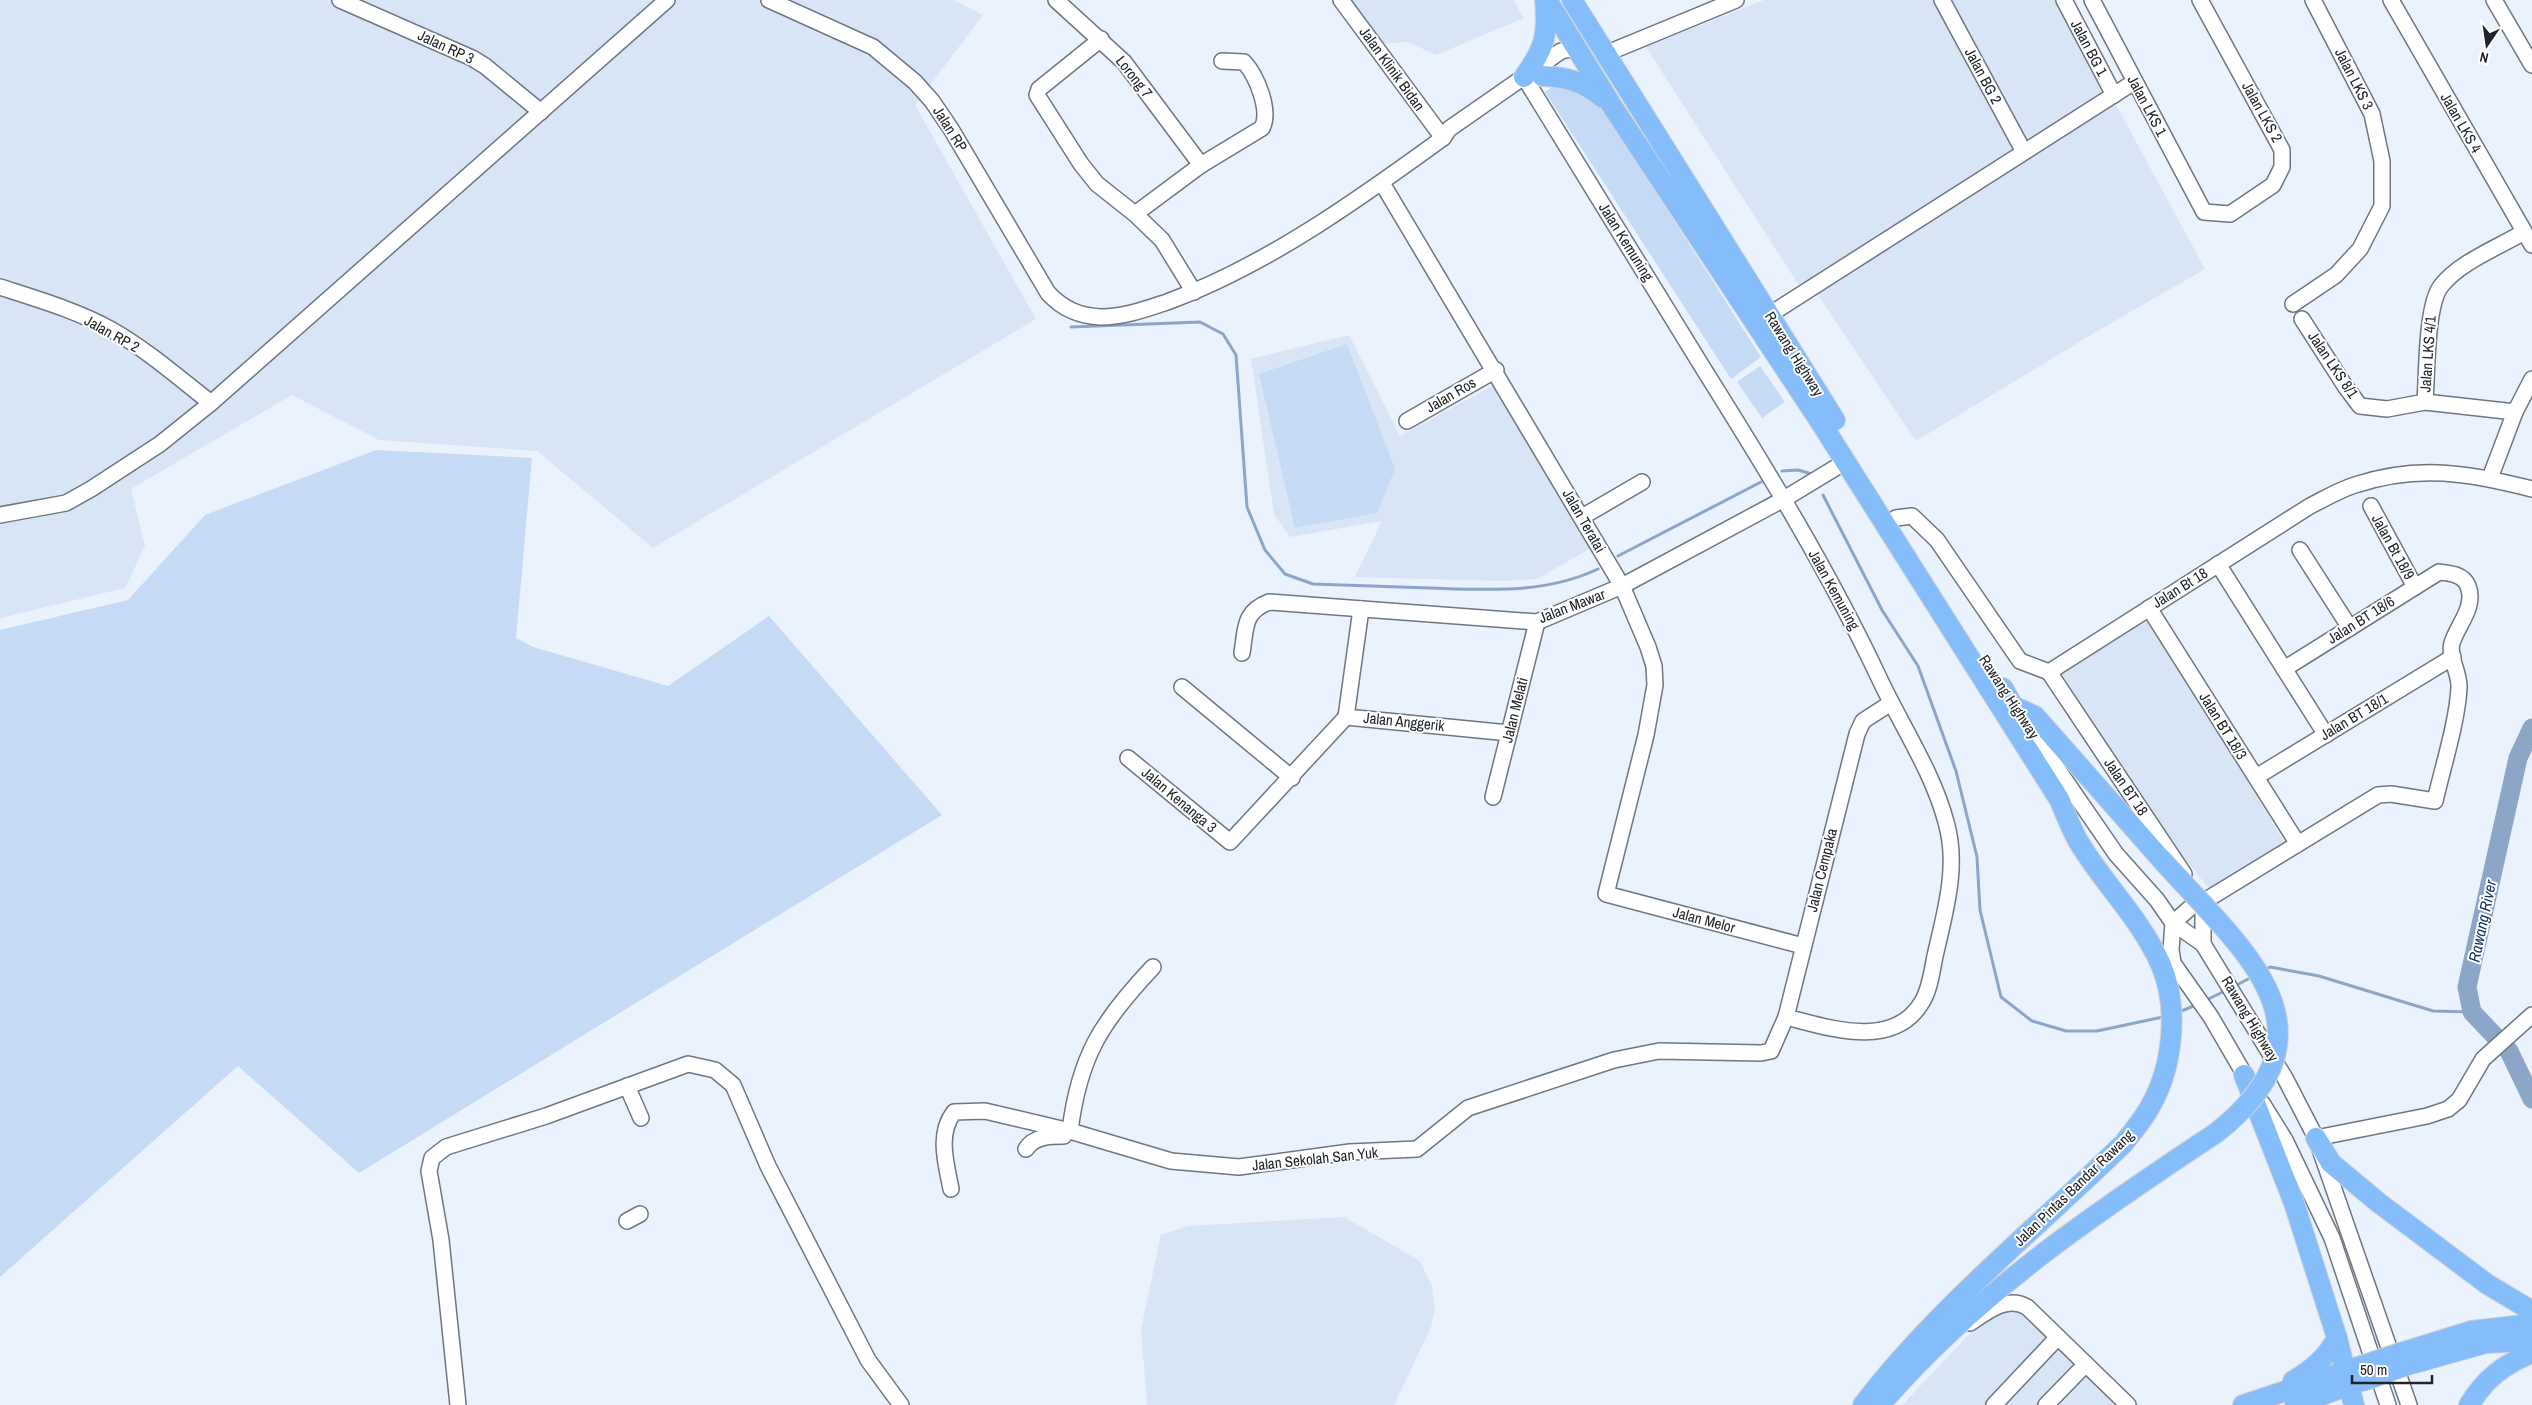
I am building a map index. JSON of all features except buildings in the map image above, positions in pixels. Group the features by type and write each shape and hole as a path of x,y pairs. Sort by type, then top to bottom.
{"main road":[{"name":"Rawang Highway","path":"1546,0 1612,106 1846,462 2059,799"},
{"path":"1546,0 1546,36 1532,79 1565,77 1579,81 1591,87 1612,106"},
{"name":"Rawang Highway","path":"1572,0 2013,706"},
{"path":"1584,20 1586,40 1577,48 1610,62"},
{"name":"Jalan Pintas Bandar Rawang","path":"1880,1405 1933,1347 1981,1302 2096,1213 2241,1113 2261,1090 2270,1072 2276,1049 2278,1025 2276,1006 2256,968 2035,716 2013,706"},
{"name":"Jalan Pintas Bandar Rawang","path":"1863,1405 1910,1350 1987,1272 2124,1143 2151,1106 2164,1072 2170,1044 2169,990 2165,959 2078,841 2059,799"},
{"path":"2244,1075 2294,1204 2337,1338 2354,1376 2354,1405"},
{"path":"2316,1138 2331,1163 2378,1203 2488,1284 2532,1311"},
{"path":"2243,1405 2354,1376 2402,1360 2472,1331 2532,1324"},
{"path":"2268,1397 2317,1365 2328,1354 2337,1338"},
{"path":"2402,1360 2486,1343 2532,1341"},
{"path":"2469,1405 2493,1374 2511,1361 2532,1353"},
{"path":"2301,1403 2354,1376"},
{"path":"2301,1403 2329,1398 2345,1405"}],"street":[{"name":"Jalan RP 3","path":"340,0 472,58 485,66 541,112"},
{"path":"0,515 66,503 160,444 211,403 667,0"},
{"name":"Jalan RP","path":"769,0 873,47 915,82 932,101 951,129 1048,293 1060,306 1078,313 1101,317 1144,310 1194,292 1324,220 1382,182 1443,138 1449,129 1567,60 1577,48"},
{"name":"Lorong 7","path":"1056,0 1124,62 1201,165"},
{"name":"Jalan Klinik Bidan","path":"1341,0 1443,138"},
{"path":"1610,62 1736,0"},
{"name":"Jalan BG 2","path":"1942,0 2024,152"},
{"name":"Jalan BG 1","path":"2064,0 2114,95"},
{"name":"Jalan LKS 1","path":"2092,0 2204,212"},
{"name":"Jalan LKS 2","path":"2200,0 2282,150 2282,167 2273,185 2230,214 2204,212"},
{"name":"Jalan LKS 3","path":"2293,304 2336,275 2360,249 2382,206 2382,161 2372,114 2313,0"},
{"name":"Jalan LKS 4","path":"2392,0 2532,245"},
{"path":"2494,0 2532,65"},
{"path":"1101,39 1039,89 1037,95 1081,164 1097,184 1135,214 1162,240 1194,292"},
{"path":"1135,214 1201,165 1262,128 1266,119 1266,108 1250,68 1244,62 1222,60"},
{"name":"Jalan Kemuning","path":"1532,79 1784,499 1863,644 1934,788 1947,823 1951,856 1950,890 1931,977 1923,1002 1904,1022 1883,1030 1862,1032 1830,1028 1786,1017"},
{"path":"1769,315 2134,82"},
{"name":"Jalan Teratai","path":"1382,182 1496,370 1622,586 1654,666 1655,685 1646,735 1606,894"},
{"name":"Jalan LKS 4/1","path":"2425,402 2431,309 2440,288 2451,276 2465,266 2524,232"},
{"name":"Jalan RP 2","path":"0,287 81,316 111,330 141,349 211,403"},
{"name":"Jalan LKS 8/1","path":"2302,319 2360,406 2387,409 2425,402 2515,412"},
{"name":"Jalan Ros","path":"1407,421 1496,370"},
{"path":"2490,478 2515,412 2532,379"},
{"name":"Jalan Mawar","path":"1242,653 1247,618 1257,606 1269,602 1537,622 1622,586 1784,499 1846,462"},
{"name":"Jalan Bt 18","path":"2049,672 2310,506 2353,486 2384,477 2418,472 2454,472 2490,478 2532,489"},
{"path":"1582,517 1642,482"},
{"name":"Jalan Bt 18/9","path":"2371,506 2415,587"},
{"path":"1896,518 1912,516 1938,540 2020,661 2049,672"},
{"path":"2300,550 2350,628"},
{"path":"2218,564 2326,735"},
{"name":"Jalan BT 18/6","path":"2284,669 2438,572 2455,574 2467,583 2471,597 2469,608 2452,645 2453,657"},
{"name":"Jalan BT 18/3","path":"2149,608 2298,844"},
{"name":"Jalan Anggerik","path":"1361,609 1346,717 1509,733"},
{"name":"Jalan Melati","path":"1493,797 1537,622"},
{"path":"2388,1405 2332,1238 2285,1140 2244,1075 2211,1017 2192,989 2165,959 2171,950 2173,923 2191,907 2203,902 2378,795 2391,794 2435,801 2458,697 2458,673 2453,657"},
{"name":"Jalan BT 18/1","path":"2256,777 2453,657"},
{"name":"Jalan BT 18","path":"2049,672 2203,902"},
{"path":"1182,687 1292,778 1346,717"},
{"name":"Jalan Cempaka","path":"1771,1051 1786,1017 1857,734 1863,722 1891,703"},
{"name":"Rawang Highway","path":"2013,706 2116,854 2157,900 2173,923 2203,944 2241,1003 2285,1078 2316,1138 2409,1405"},
{"name":"Jalan Kenanga 3","path":"1128,758 1230,842 1292,778"},
{"name":"Jalan Melor","path":"1606,894 1803,946"},
{"path":"2203,902 2203,944"},
{"path":"1026,1149 1028,1145 1046,1136 1069,1136 1074,1132 1073,1106 1081,1075 1097,1035 1120,1001 1153,967"},
{"path":"2316,1138 2426,1116 2448,1109 2459,1100 2483,1059 2532,1014"},
{"name":"Jalan Sekolah San Yuk","path":"951,1189 943,1150 946,1122 954,1112 985,1110 1074,1132 1171,1161 1230,1167 1271,1164 1350,1152 1417,1149 1468,1108 1614,1060 1659,1051 1761,1053 1771,1051"},
{"path":"458,1405 441,1240 429,1171 432,1158 446,1148 546,1116 688,1064 715,1070 733,1085 768,1166 868,1360 901,1405"},
{"path":"626,1086 641,1118"},
{"path":"1933,1347 2007,1302 2020,1302 2128,1405"},
{"path":"1994,1405 2058,1337"},
{"path":"2046,1405 2086,1364"}],"shaded area":[{"path":"0,0 954,0 983,15 915,105 1036,319 653,548 537,451 379,440 292,395 131,489 145,546 125,588 0,618"},
{"path":"1340,0 1513,0 1524,18 1436,55 1408,42 1375,44"},
{"path":"1764,0 2056,0 2107,93 1800,287 1646,47"},
{"path":"1558,83 1586,92 1604,110 1761,357 1731,379 1545,92"},
{"path":"2114,101 2205,269 2099,330 1916,441 1816,292"},
{"path":"1349,335 1400,436 1496,384 1591,548 1537,579 1502,581 1355,577 1382,521 1290,537 1274,514 1251,359"},
{"path":"1347,344 1395,469 1377,513 1295,528 1259,374"},
{"path":"1760,366 1785,402 1762,418 1737,382"},
{"path":"376,450 532,458 516,638 533,647 668,686 769,616 942,815 359,1173 238,1066 0,1277 0,630 128,600 205,515"},
{"path":"2147,614 2286,845 2212,892 2164,834 2057,671"},
{"path":"1344,1217 1420,1261 1432,1286 1435,1308 1431,1327 1394,1405 1147,1405 1141,1329 1161,1235 1188,1226"},
{"path":"2007,1295 2022,1296 2033,1301 2140,1405 1902,1405"}],"waterway":[{"path":"1071,327 1200,322 1223,334 1236,355 1247,507 1265,550 1285,574 1313,584 1453,589 1516,589 1558,583 1598,569"},
{"path":"1782,471 1798,470 1812,474"},
{"path":"1618,556 1761,482"},
{"path":"1823,495 1882,610 1918,666 1956,771 1977,857 1980,910 2001,997 2032,1021 2066,1031 2097,1031 2163,1017"},
{"name":"Rawang River","path":"2532,728 2518,758 2467,987 2472,1012 2509,1051 2532,1099"},
{"path":"2264,971 2270,967 2319,976 2433,1011 2472,1012"},
{"path":"2233,987 2252,977"},
{"path":"2204,1001 2225,991"},
{"path":"2179,1012 2196,1005"}]}
